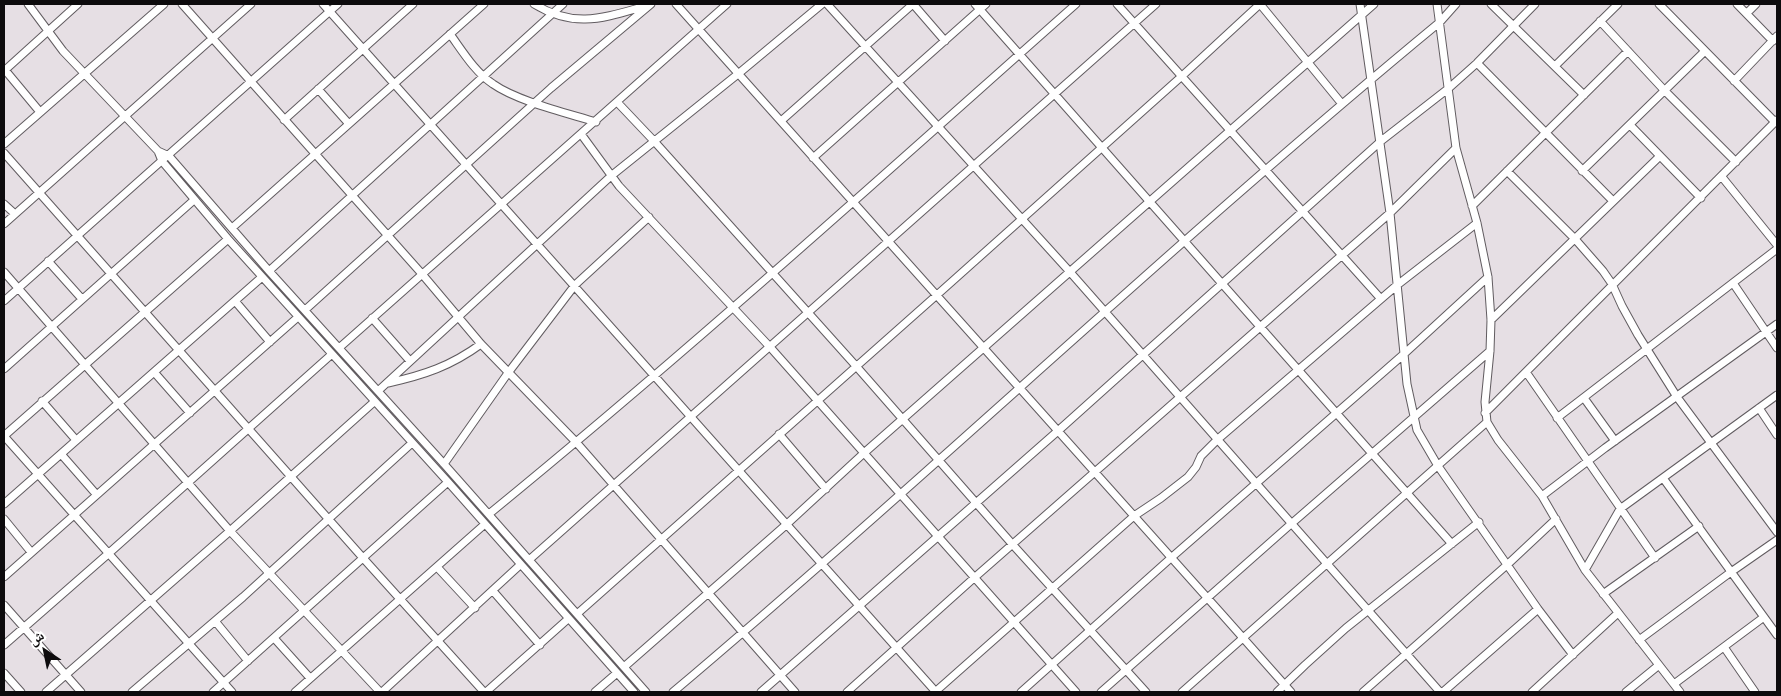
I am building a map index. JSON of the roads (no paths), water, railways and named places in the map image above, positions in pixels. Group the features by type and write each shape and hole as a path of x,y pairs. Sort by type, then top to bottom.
{"street":[{"path":"28,4 63,51 158,151 162,161 228,239 448,482 634,692"},
{"path":"40,112 4,70 78,4"},
{"path":"4,144 164,4"},
{"path":"182,4 422,274 481,344 576,442 795,692"},
{"path":"4,224 251,4"},
{"path":"323,4 936,692 1134,516 1162,498 1188,477 1202,456 1218,439 1380,299 1477,222"},
{"path":"4,301 338,4"},
{"path":"284,120 413,4"},
{"path":"232,228 484,4"},
{"path":"534,4 552,13 571,19 594,20 650,5"},
{"path":"269,271 431,126 563,4"},
{"path":"676,4 813,158 938,294 1291,692"},
{"path":"339,348 727,4"},
{"path":"378,391 611,176 822,4"},
{"path":"827,4 1070,272 1218,439 1290,524 1441,692 1538,609"},
{"path":"780,121 913,4 945,40"},
{"path":"489,514 772,274 1076,4"},
{"path":"1117,4 1380,299"},
{"path":"529,560 1156,4"},
{"path":"577,614 1022,219 1260,4 1342,104"},
{"path":"1360,4 1390,213 1407,384 1417,430 1438,466 1479,522 1538,609 1573,655"},
{"path":"624,667 1374,4"},
{"path":"1437,4 1456,148 1477,222 1488,277 1491,320 1485,402 1487,422 1498,440 1542,496 1586,570 1603,594 1680,692"},
{"path":"673,692 940,461 1266,169 1440,22 1456,4"},
{"path":"1491,4 1584,95"},
{"path":"761,692 1059,430 1380,141 1449,88 1477,63 1535,4"},
{"path":"1555,66 1618,4"},
{"path":"1485,413 1776,121 1659,4"},
{"path":"1734,81 1775,39 1738,4"},
{"path":"1747,13 1756,4"},
{"path":"306,310 535,103 650,5"},
{"path":"813,158 945,40 980,5 1019,54 1452,544"},
{"path":"1600,21 1736,162"},
{"path":"450,34 484,77 502,90 535,103 596,122"},
{"path":"1472,206 1628,51"},
{"path":"1582,171 1705,51"},
{"path":"1477,63 1612,201"},
{"path":"318,89 349,124"},
{"path":"617,102 856,366 1013,545 1146,692"},
{"path":"1630,125 1701,198"},
{"path":"581,134 611,176 734,307 1076,692"},
{"path":"847,692 1179,397 1390,213 1456,148"},
{"path":"158,151 169,156 269,271 489,514 646,692"},
{"path":"4,153 146,311 328,519 485,692 568,619"},
{"path":"1491,320 1660,156"},
{"path":"1507,171 1575,239 1612,284 1647,350 1677,397 1777,532"},
{"path":"1557,418 1647,350 1777,247 1722,177"},
{"path":"4,369 194,200"},
{"path":"4,204 15,214"},
{"path":"444,464 508,373 575,285 649,217"},
{"path":"228,239 4,436 232,692"},
{"path":"48,262 82,299"},
{"path":"4,272 230,531 381,692 438,642 520,565"},
{"path":"4,504 262,277"},
{"path":"1022,692 1172,557 1404,354 1488,277"},
{"path":"1732,283 1777,348"},
{"path":"235,301 270,342"},
{"path":"4,577 298,317"},
{"path":"372,318 410,361"},
{"path":"1542,496 1587,461 1777,324"},
{"path":"387,383 415,377 446,366 462,358 481,344"},
{"path":"1101,692 1290,524 1490,351"},
{"path":"4,644 332,354"},
{"path":"154,372 190,412"},
{"path":"1526,372 1655,558"},
{"path":"1586,570 1620,509 1777,395"},
{"path":"1584,398 1615,441"},
{"path":"42,401 76,440"},
{"path":"46,692 374,402"},
{"path":"1759,408 1777,435"},
{"path":"1182,692 1487,422"},
{"path":"779,434 826,489"},
{"path":"132,692 215,621 412,443"},
{"path":"60,454 96,494"},
{"path":"1663,478 1777,635"},
{"path":"213,692 448,482"},
{"path":"4,519 31,552"},
{"path":"1363,692 1556,519"},
{"path":"1277,692 1324,647 1479,522"},
{"path":"295,692 484,524"},
{"path":"1603,594 1699,526"},
{"path":"1639,640 1777,540"},
{"path":"436,567 475,608"},
{"path":"493,591 540,645"},
{"path":"4,604 81,692"},
{"path":"1532,692 1618,613"},
{"path":"1674,684 1764,617"},
{"path":"215,621 248,661"},
{"path":"274,638 310,678"},
{"path":"1724,646 1755,692"},
{"path":"1626,692 1658,665"},
{"path":"4,673 20,692"},
{"path":"595,692 617,673"}]}
